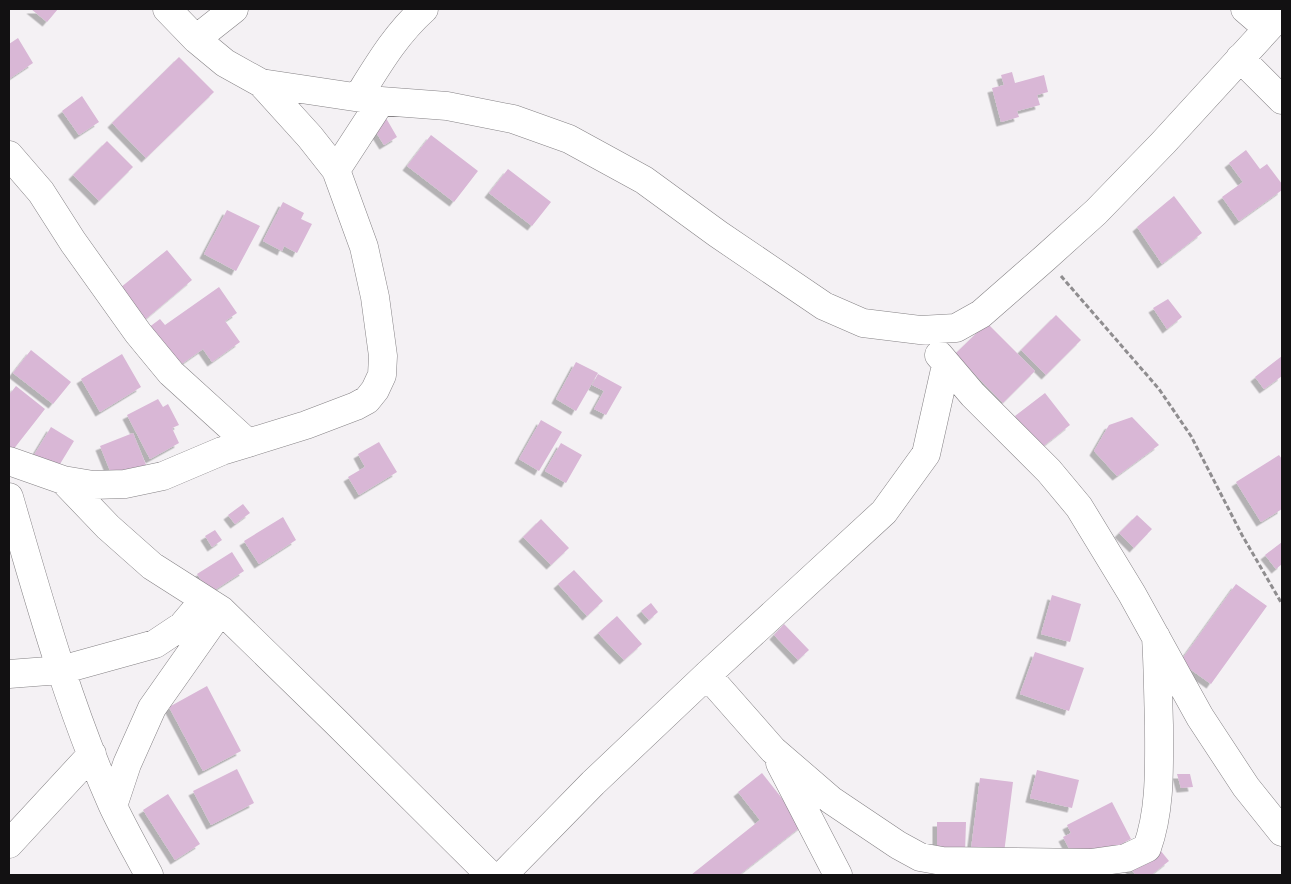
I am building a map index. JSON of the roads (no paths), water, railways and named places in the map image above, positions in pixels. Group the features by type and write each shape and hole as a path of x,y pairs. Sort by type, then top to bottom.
{"street":[{"path":"9,461 63,480 92,485 125,484 163,476 222,451 306,425 356,406 367,400 375,390 382,374 383,356 376,297 364,247 336,170 261,83 225,63 196,39 167,9"},
{"path":"196,39 234,9"},
{"path":"336,170 370,99 387,49 424,9"},
{"path":"261,83 370,99 447,106 513,119 569,139 644,180 718,234 824,306 863,323 920,330 956,328 981,314 1096,212 1163,143 1275,21 1245,9"},
{"path":"1240,58 1282,100"},
{"path":"9,155 41,192 73,242 138,334 171,374 248,443"},
{"path":"920,330 946,365 973,395 1049,471 1079,506 1210,733 1246,787 1282,832"},
{"path":"503,875 593,784 707,675 884,512 926,454 946,365"},
{"path":"63,480 108,527 152,566 212,605 336,722 490,875"},
{"path":"9,497 61,670 92,754 113,806 150,875"},
{"path":"9,674 61,670 155,644 212,605"},
{"path":"113,806 127,764 152,708 178,673 212,605"},
{"path":"707,675 773,750 831,800 898,845 920,856 942,861 1091,863 1126,858 1147,848 1154,829 1159,772 1159,675 1156,637"},
{"path":"773,750 838,875"},
{"path":"9,844 92,754"}]}
